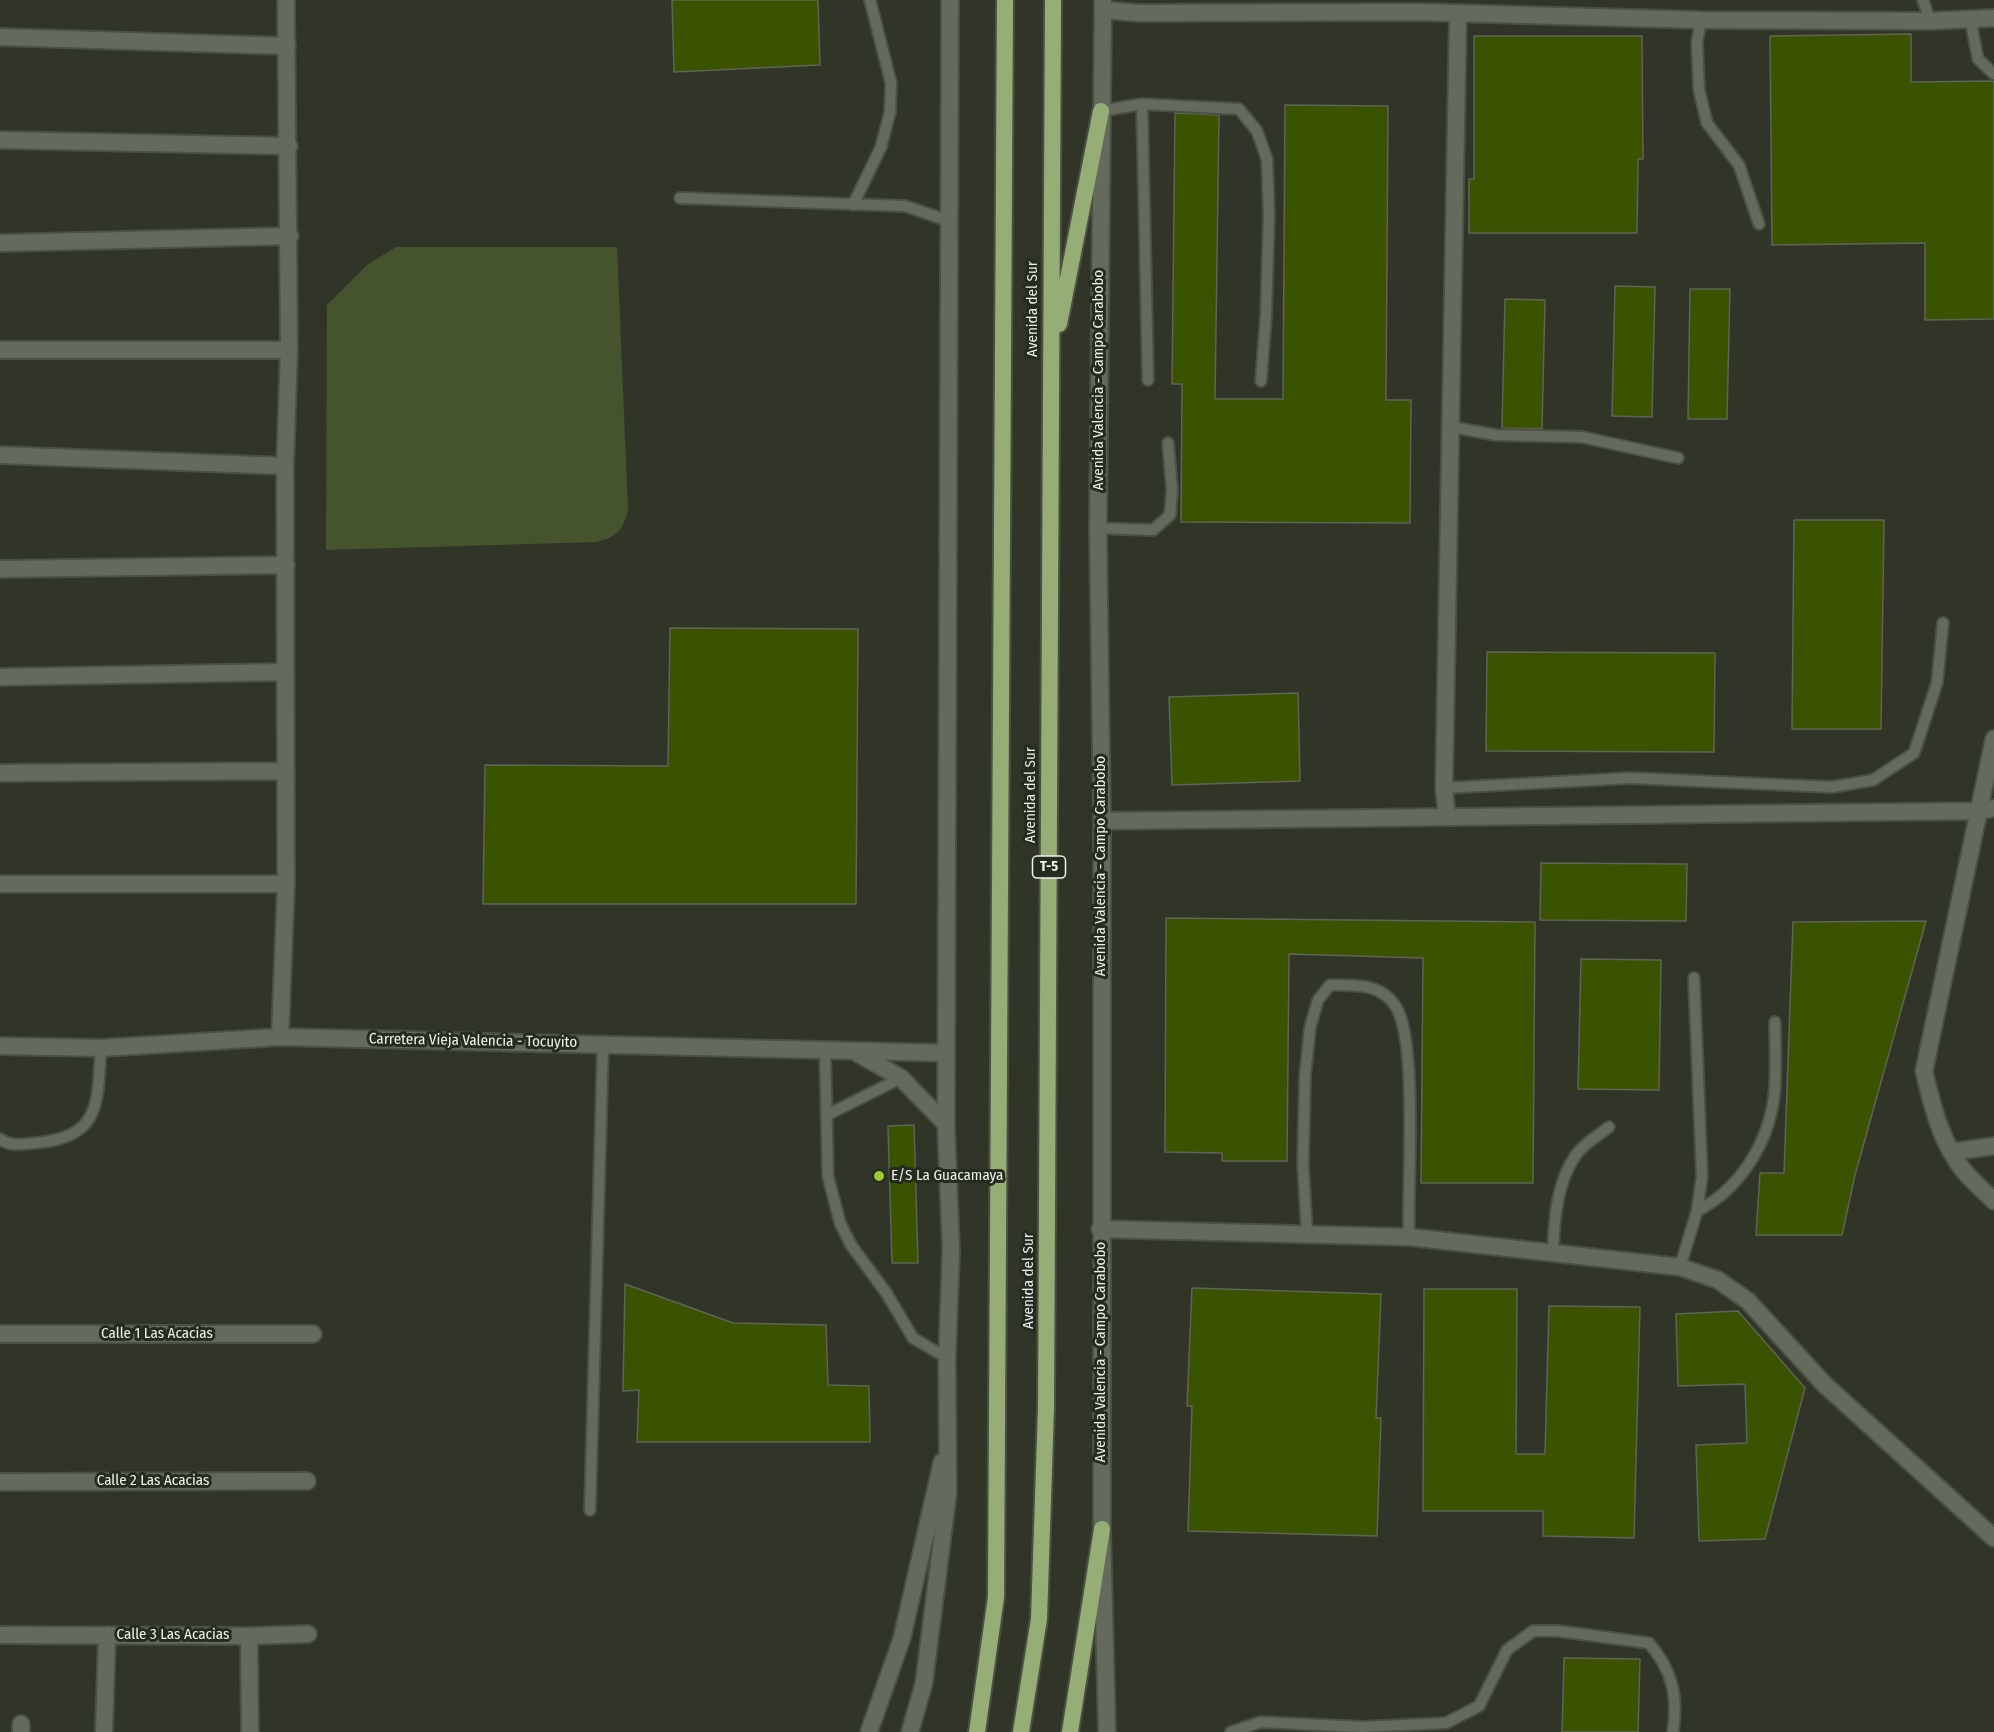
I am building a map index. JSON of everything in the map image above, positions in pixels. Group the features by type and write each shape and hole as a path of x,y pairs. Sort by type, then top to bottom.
{"highway":[{"name":"Avenida del Sur","path":"977,1732 996,1597 1005,0"},
{"name":"Avenida del Sur","path":"1021,1732 1039,1619 1047,1408 1053,0"},
{"path":"1051,363 1101,111"},
{"path":"1070,1732 1102,1528"}],"street":[{"path":"280,1037 286,884 285,466 290,236 286,0"},
{"path":"910,1732 924,1683 948,1492 947,1358 951,1250 946,1124 950,0"},
{"path":"1107,3 1139,13 1418,6 1458,13 1701,20 1930,21 1994,18"},
{"name":"Avenida Valencia - Campo Carabobo","path":"1107,3 1101,111 1098,528 1102,821 1100,1229 1102,1528 1107,1732"},
{"path":"1447,817 1444,788 1458,13"},
{"path":"0,37 287,46"},
{"path":"0,140 289,146"},
{"path":"0,243 290,236"},
{"path":"0,350 289,350"},
{"path":"0,455 285,466"},
{"path":"0,569 286,565"},
{"path":"0,676 284,672"},
{"path":"1994,739 1986,809 1924,1071 1934,1111 1951,1152 1964,1172 1994,1201"},
{"path":"0,773 285,771"},
{"path":"1102,821 1986,809"},
{"path":"0,884 286,884"},
{"name":"Carretera Vieja Valencia - Tocuyito","path":"0,1046 101,1048 280,1037 603,1043 825,1052 946,1053"},
{"path":"856,1052 901,1078 946,1124"},
{"path":"1951,1152 1994,1146"},
{"path":"1100,1229 1409,1237 1553,1251 1680,1267 1718,1280 1748,1301 1824,1384 1994,1538"},
{"name":"Calle 1 Las Acacias","path":"0,1334 313,1334"},
{"path":"869,1732 902,1638 949,1435"},
{"name":"Calle 2 Las Acacias","path":"0,1482 307,1481"},
{"path":"249,1636 308,1634"},
{"name":"Calle 3 Las Acacias","path":"0,1635 249,1636 250,1732"},
{"path":"104,1732 107,1635"}],"lane":[{"path":"853,206 881,147 890,111 891,83 870,0"},
{"path":"1923,0 1930,21"},
{"path":"1970,18 1978,59 1994,74"},
{"path":"1701,20 1697,42 1699,90 1707,123 1739,165 1759,224"},
{"path":"1142,104 1148,380"},
{"path":"1101,111 1142,104 1239,109 1257,131 1267,159 1269,215 1266,315 1261,381"},
{"path":"680,198 853,206 905,206 949,222"},
{"path":"1452,427 1496,435 1582,437 1678,458"},
{"path":"1098,528 1153,530 1170,515 1172,490 1168,443"},
{"path":"1444,788 1631,778 1832,787 1873,780 1914,753 1937,683 1943,623"},
{"path":"1680,1267 1696,1212 1702,1176 1694,978"},
{"path":"1307,1234 1303,1164 1305,1076 1310,1028 1318,1000 1330,985 1366,985 1381,992 1396,1006 1405,1026 1409,1090 1409,1237"},
{"path":"1696,1212 1714,1203 1745,1173 1769,1122 1774,1096 1775,1023"},
{"path":"590,1510 603,1043"},
{"path":"0,1139 8,1145 52,1142 76,1134 93,1117 101,1048"},
{"path":"825,1052 828,1176 840,1223 913,1338 947,1358"},
{"path":"827,1115 901,1078"},
{"path":"1553,1251 1554,1223 1562,1184 1576,1154 1609,1127"},
{"path":"1231,1732 1261,1722 1362,1727 1446,1723 1479,1706 1507,1650 1533,1631 1558,1631 1649,1643 1663,1660 1677,1704 1674,1732"}],"green space":[{"path":"396,247 617,247 628,510 618,532 596,542 326,550 327,305 367,265"}],"building":[{"path":"672,0 818,0 820,65 674,72"},
{"path":"1911,34 1911,82 1994,81 1994,319 1925,320 1925,243 1772,245 1770,36"},
{"path":"1474,36 1642,36 1643,159 1638,159 1637,233 1469,233 1469,179 1474,179"},
{"path":"1285,105 1388,106 1386,400 1411,400 1410,523 1181,522 1182,384 1172,384 1175,113 1219,115 1215,399 1283,399"},
{"path":"1615,286 1655,287 1652,417 1612,416"},
{"path":"1690,289 1730,289 1727,419 1688,419"},
{"path":"1505,299 1545,300 1542,429 1502,428"},
{"path":"1794,520 1884,520 1881,729 1792,729"},
{"path":"670,628 858,629 856,904 483,904 485,765 668,766"},
{"path":"1487,652 1715,653 1714,752 1486,751"},
{"path":"1298,693 1300,781 1172,785 1169,697"},
{"path":"1541,863 1687,864 1686,921 1540,920"},
{"path":"1166,918 1535,922 1533,1183 1421,1183 1423,958 1289,954 1287,1161 1222,1161 1222,1153 1165,1152"},
{"path":"1926,921 1855,1175 1842,1235 1756,1235 1760,1173 1784,1173 1793,922"},
{"path":"1581,959 1661,960 1659,1090 1578,1089"},
{"path":"914,1125 918,1263 892,1263 888,1126"},
{"path":"625,1284 733,1323 826,1325 828,1385 869,1386 870,1442 637,1442 639,1390 623,1391"},
{"path":"1192,1288 1381,1294 1376,1418 1381,1418 1377,1536 1188,1531 1192,1406 1187,1406"},
{"path":"1424,1289 1517,1289 1516,1454 1545,1454 1549,1306 1640,1307 1634,1538 1543,1536 1543,1511 1423,1511"},
{"path":"1738,1311 1805,1388 1765,1539 1699,1541 1696,1445 1747,1443 1745,1384 1678,1386 1676,1314"},
{"path":"1564,1658 1640,1659 1638,1732 1562,1732"}],"place":[{"name":"E/S La Guacamaya","path":"879,1176"}]}
